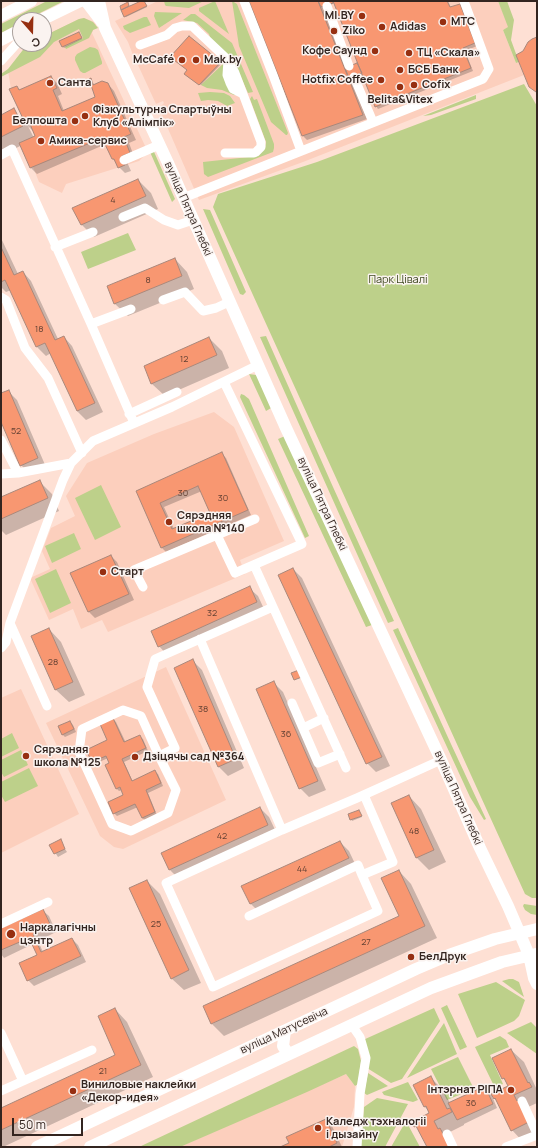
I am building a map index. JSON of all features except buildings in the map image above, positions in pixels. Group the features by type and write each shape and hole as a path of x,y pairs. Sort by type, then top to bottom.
{"main road":[{"path":"1,16 31,1"},
{"path":"52,14 80,1"},
{"path":"86,1 104,25"},
{"path":"99,1 104,25"},
{"name":"вуліца Пятра Глебкі","path":"104,25 229,302 441,760 480,848 520,932 533,954 534,978 537,984"},
{"path":"1,40 12,34"},
{"name":"вуліца Матусевіча","path":"37,1147 442,958 495,939 537,929"},
{"name":"вуліца Матусевіча","path":"90,1147 431,988 470,973 533,954"},
{"path":"285,1030 284,1046 288,1054"}],"lane":[{"path":"244,1 301,151"},
{"path":"183,198 483,79 489,69 464,1"},
{"path":"327,6 349,66"},
{"path":"140,45 167,35 175,28 192,26 228,60 243,94 261,142 261,147 254,153 225,153"},
{"path":"1,61 12,49"},
{"path":"354,77 373,122"},
{"path":"124,160 159,145"},
{"path":"1,155 12,149 134,423"},
{"path":"123,217 145,208 164,220 178,225 193,220"},
{"path":"55,247 93,232"},
{"path":"163,300 185,292 203,311 216,308 229,302"},
{"path":"1,297 6,300 25,348 48,378 82,453"},
{"path":"91,324 131,309"},
{"path":"1,648 6,642 10,623 63,480 71,463 93,441 172,407 258,365"},
{"path":"217,535 235,573 302,544 224,382"},
{"path":"129,414 177,392"},
{"path":"1,440 18,473"},
{"path":"1,474 18,473 71,463"},
{"path":"142,587 134,570 255,519"},
{"path":"254,565 346,768"},
{"path":"159,756 175,748 147,687 154,659 273,607"},
{"path":"10,623 47,706"},
{"path":"200,639 282,830"},
{"path":"292,703 318,763 340,754"},
{"path":"123,710 141,716 159,756 176,790 168,813 131,831 112,824 79,752 82,729 123,710"},
{"path":"303,728 324,718"},
{"path":"249,916 358,866 378,911 212,987 166,883 441,760"},
{"path":"362,875 393,862 364,795"},
{"path":"1,924 48,902"},
{"path":"351,1024 360,1038 366,1058 360,1094 357,1147"},
{"path":"1,1033 23,1081"},
{"path":"1,1090 92,1050"},
{"path":"506,1147 537,1134 522,1101"},
{"path":"447,1134 453,1147"}],"shaded area":[{"path":"158,1 498,1 509,27 503,30 516,63 519,62 524,75 303,162 199,200 159,108 164,103 163,101 156,104 138,65 142,63 138,53 133,55 128,42 115,21"},
{"path":"84,18 96,24 92,33 147,150 152,148 139,161 66,184 62,193 39,182 33,167 30,168 19,143 35,136 30,124 26,125 12,95 8,71 22,52 52,52 52,32"},
{"name":"Сярэдняя школа №140","path":"214,412 234,427 284,541 240,560 245,574 108,632 102,620 81,629 73,609 49,620 30,578 50,569 42,551 51,528 75,516 66,496 87,463 154,434"},
{"name":"Дзіцячы сад №364","path":"166,667 226,800 123,849 114,847 100,836 46,723"},
{"name":"Сярэдняя школа №125","path":"21,689 79,814 1,853 1,698"},
{"path":"346,1074 355,1086 354,1107 342,1147 179,1147"}],"green space":[{"path":"47,1 64,1 42,12 25,12"},
{"path":"164,1 204,1 189,8 166,6"},
{"path":"215,1 229,34 199,11 199,8"},
{"path":"232,1 237,4 288,133 287,135 271,122 239,46"},
{"path":"498,1 507,1 514,20 511,40 519,62 516,63 503,30 508,27"},
{"path":"155,12 182,13 159,28 154,16"},
{"path":"191,14 195,14 232,43 253,92 248,93 236,66 230,58 211,41 209,34 197,23 183,20"},
{"path":"147,17 151,25 130,33 124,29 123,26"},
{"path":"12,18 12,27 1,33 1,24"},
{"path":"84,18 93,22 98,28 93,30 89,38 66,49 65,47 83,38 79,29 52,44 52,32"},
{"path":"90,47 98,50 102,64 83,73 80,71 75,57 77,54"},
{"path":"21,52 45,52 40,57 1,77 1,74 8,69"},
{"path":"225,62 237,95 222,90 207,88 201,85"},
{"name":"Парк Цівалі","path":"524,84 537,106 537,898 532,898 525,894 213,207 218,194 317,162"},
{"path":"198,93 224,93 230,96 235,103 227,106 218,101 201,101"},
{"path":"476,95 476,99 431,115 423,116"},
{"path":"252,96 254,100 257,99 274,144 273,152 208,177 204,174 203,162 258,156 265,148 266,142 250,99"},
{"path":"150,152 154,152 175,199 172,202"},
{"path":"203,209 210,210 246,292 243,295 240,294"},
{"path":"128,233 136,250 88,269 81,252"},
{"path":"266,336 394,621 388,623 260,337"},
{"path":"249,374 256,375 260,378 273,407 266,411"},
{"path":"241,394 249,399 309,536 305,538 240,397"},
{"path":"285,436 372,625 366,627 278,439"},
{"path":"101,485 121,527 95,540 75,498"},
{"path":"74,533 81,549 52,563 45,546"},
{"path":"56,569 71,603 50,613 35,579"},
{"path":"398,628 486,819 484,820 470,797 393,630"},
{"path":"12,733 19,748 1,757 1,739"},
{"path":"21,750 28,765 4,777 1,772 1,760"},
{"path":"29,768 38,786 5,802 1,795 1,782"},
{"path":"524,904 537,906 537,915 531,914 525,910 523,906"},
{"path":"509,979 519,982 524,997 502,981"},
{"path":"496,982 525,1000 519,1016 514,1021 477,1038 458,994"},
{"path":"447,1005 467,1047 460,1050 441,1008"},
{"path":"434,1008 440,1021 402,1079 391,1083 367,1068 363,1040"},
{"path":"531,1022 537,1028 537,1054 507,1033"},
{"path":"444,1023 457,1054 407,1078"},
{"path":"500,1036 506,1040 509,1047 490,1055 503,1084 495,1088 475,1047"},
{"path":"354,1046 358,1049 361,1061 358,1084 355,1086 346,1074 180,1147 139,1147"},
{"path":"458,1057 474,1089 447,1100 431,1069"},
{"path":"368,1073 388,1086 367,1095 364,1093"},
{"path":"408,1082 418,1100 413,1102 384,1095 382,1092"},
{"path":"377,1098 408,1104 385,1147 361,1147 364,1107"},
{"path":"406,1121 420,1147 391,1147"}],"place":[{"name":"MI.BY","path":"362,16"},
{"name":"МТС","path":"443,22"},
{"name":"Adidas","path":"382,27"},
{"name":"Ziko","path":"334,31"},
{"name":"Кофе Саунд","path":"375,51"},
{"name":"ТЦ «Скала»","path":"409,53"},
{"name":"McCafé","path":"182,60"},
{"name":"Mak.by","path":"196,60"},
{"name":"БСБ Банк","path":"400,70"},
{"name":"Hotfix Coffee","path":"381,80"},
{"name":"Санта","path":"50,83"},
{"name":"Cofix","path":"414,85"},
{"name":"Belita&Vitex","path":"400,87"},
{"name":"Фізкультурна Спартыўны Клуб «Алімпік»","path":"85,116"},
{"name":"Белпошта","path":"75,121"},
{"name":"Амика-сервис","path":"41,141"},
{"name":"Сярэдняя школа №140","path":"169,522"},
{"name":"Старт","path":"103,572"},
{"name":"Сярэдняя школа №125","path":"26,756"},
{"name":"Дзіцячы сад №364","path":"135,757"},
{"name":"Наркалагічны цэнтр","path":"11,934"},
{"name":"БелДрук","path":"411,957"},
{"name":"Інтэрнат РІПА","path":"511,1090"},
{"name":"Виниловые наклейки «Декор-идея»","path":"73,1091"},
{"name":"Каледж тэхналогіі і дызайну","path":"318,1128"}]}
